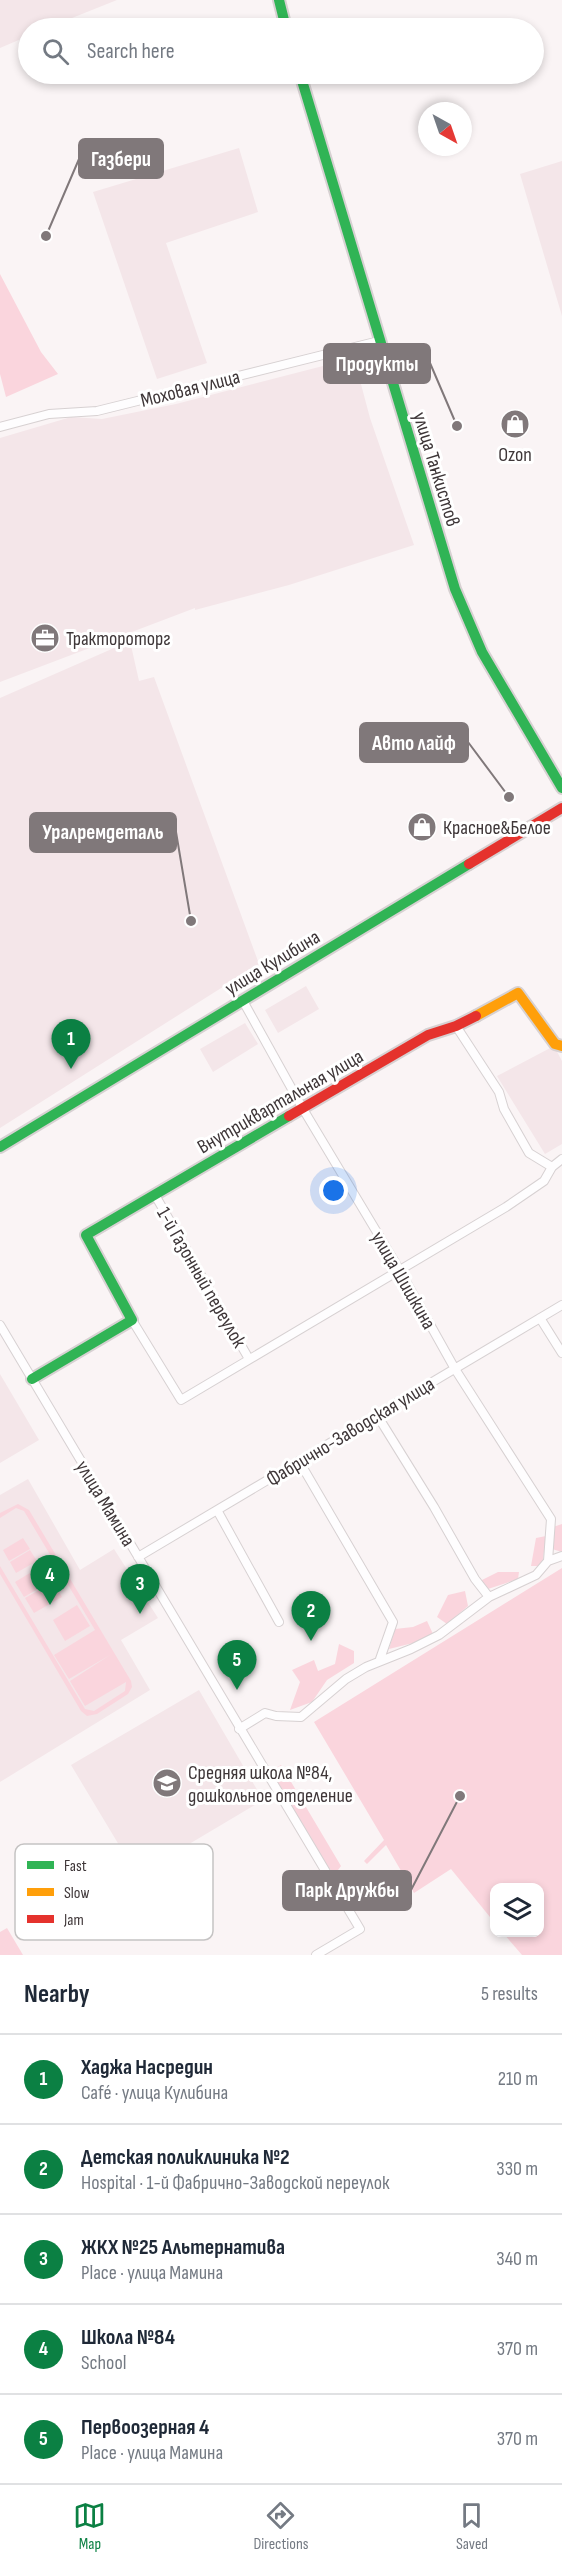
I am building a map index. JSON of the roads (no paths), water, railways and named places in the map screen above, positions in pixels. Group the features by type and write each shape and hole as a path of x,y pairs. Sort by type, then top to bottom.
{"main road":[{"path":"283,1 285,18"},
{"name":"улица Танкистов","path":"303,84 442,550 470,627 482,652 562,788"},
{"name":"улица Кулибина","path":"0,1147 562,808"},
{"name":"Внутриквартальная улица","path":"132,1320 86,1235 428,1035 456,1026 518,993 555,1044 562,1046"},
{"path":"32,1378 132,1320"}],"street":[{"name":"Моховая улица","path":"0,427 49,414 97,411 379,341"},
{"name":"улица Шишкина","path":"243,1000 303,1109 399,1269 454,1369 551,1519 548,1561"},
{"path":"456,1026 499,1092 504,1109 529,1153 552,1167"},
{"name":"Внутриквартальная улица","path":"132,1320 181,1400 507,1207 544,1181 552,1167 562,1159"},
{"name":"1-й Газонный переулок","path":"154,1195 249,1359"},
{"name":"Фабрично-Заводская улица","path":"138,1557 562,1305"},
{"path":"540,1318 562,1353"},
{"name":"улица Мамина","path":"0,1325 360,1929 316,1955"},
{"path":"377,1414 434,1507 475,1580 489,1597"},
{"path":"299,1461 393,1622 380,1659"},
{"path":"217,1510 279,1622"},
{"path":"239,1729 265,1713 301,1717 346,1679 380,1659 411,1649 439,1635 489,1597 536,1575 548,1561 562,1556"}],"place":[{"name":"Газбери","path":"46,236"},
{"name":"Ozon","path":"515,424"},
{"name":"Продукты","path":"457,426"},
{"name":"Трактороторг","path":"45,638"},
{"name":"Авто лайф","path":"509,797"},
{"name":"Красное&Белое","path":"422,827"},
{"name":"Уралремдеталь","path":"191,921"},
{"name":"Хаджа Насредин","path":"71,1069"},
{"name":"Школа №84","path":"50,1605"},
{"name":"ЖКХ №25 Альтернатива","path":"140,1614"},
{"name":"Детская поликлиника №2","path":"311,1641"},
{"name":"Первоозерная 4","path":"237,1690"},
{"name":"Средняя школа №84, дошкольное отделение","path":"167,1783"},
{"name":"Парк Дружбы","path":"460,1796"}]}
